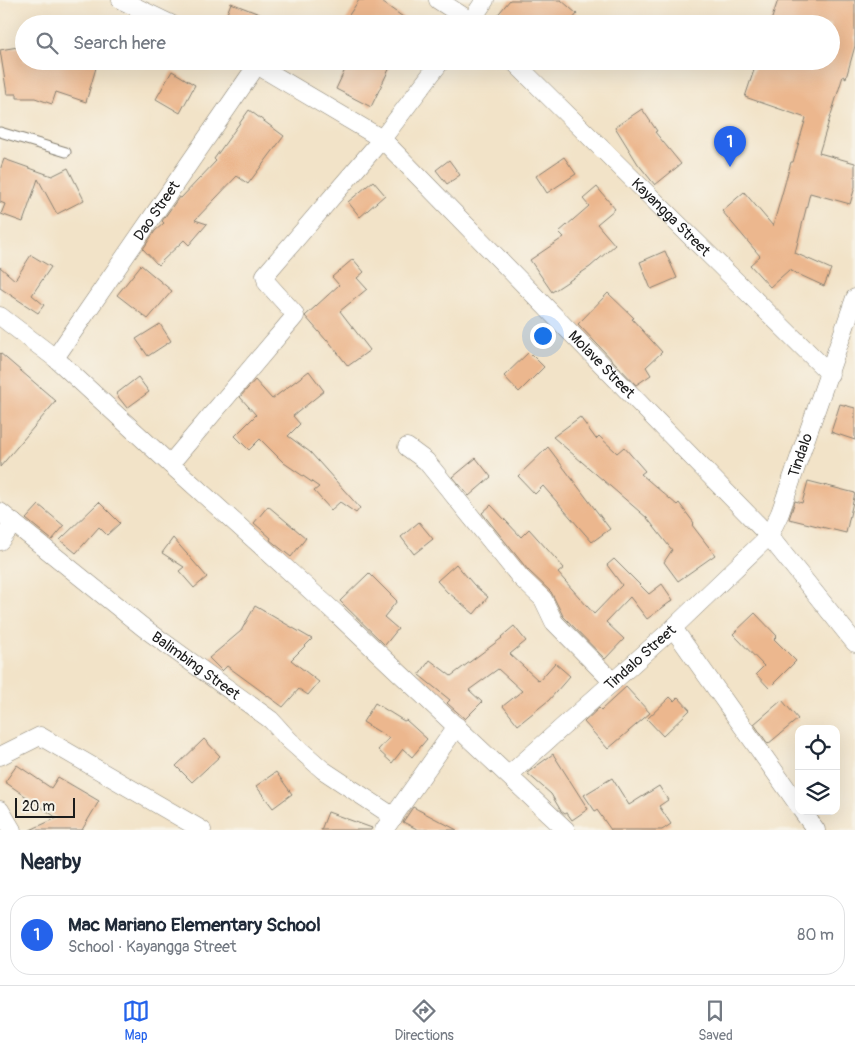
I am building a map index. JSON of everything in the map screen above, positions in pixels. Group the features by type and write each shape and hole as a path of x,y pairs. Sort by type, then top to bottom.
{"street":[{"path":"121,0 152,15"},
{"path":"438,0 460,15"},
{"path":"477,15 485,0"},
{"name":"Dao Street","path":"55,358 249,70"},
{"name":"Molave Street","path":"266,70 382,139 769,536 855,643"},
{"path":"170,464 295,316 267,283 265,275 382,139 434,70"},
{"name":"Kayangga Street","path":"522,70 830,374"},
{"path":"830,374 855,298"},
{"path":"0,316 55,358 339,616 566,830"},
{"name":"Tindalo","path":"769,536 780,513 830,374"},
{"path":"407,448 426,461 520,577 543,599 554,622 613,682"},
{"path":"0,541 7,517"},
{"name":"Balimbing Street","path":"7,517 144,628 271,720 289,740 323,770 389,823"},
{"name":"Tindalo Street","path":"509,775 673,628 769,536"},
{"path":"673,628 795,800"},
{"path":"389,823 457,726"},
{"path":"0,756 40,736 202,830"},
{"path":"0,810 12,830"},
{"path":"805,815 816,830"}],"lane":[{"path":"0,132 66,152"}],"building":[{"path":"359,0 379,0 400,15 349,15"},
{"path":"510,0 561,0 577,14 576,15 498,15"},
{"path":"778,0 855,0 855,46 846,78 843,76 819,153 855,163 855,187 850,204 810,193 795,253 831,269 824,286 789,270 770,287 750,265 760,256 722,211 744,192 773,226 806,118 745,97 754,70 840,70 840,15 773,15"},
{"path":"231,3 262,15 226,15"},
{"path":"15,48 15,70 95,70 86,102 56,92 52,104 35,98 17,98 17,94 7,94 0,50"},
{"path":"345,70 389,70 371,107 336,89"},
{"path":"172,71 195,85 180,113 156,99"},
{"path":"642,109 657,131 655,132 681,164 655,185 638,164 615,127"},
{"path":"249,110 284,136 248,184 237,176 195,220 207,224 189,245 184,240 158,265 143,249 155,231 164,223 162,221 179,197 181,198 216,161 214,159"},
{"path":"564,157 576,174 547,193 536,176"},
{"path":"4,159 52,176 68,168 84,200 57,214 38,179 23,222 1,214 5,204 0,202 0,170"},
{"path":"449,160 460,175 447,184 436,170"},
{"path":"373,181 385,195 360,217 348,202"},
{"path":"597,187 615,209 597,224 615,245 590,267 552,292 530,260 564,237 559,232 589,206 583,199"},
{"path":"665,251 677,278 651,289 640,262"},
{"path":"31,255 51,267 32,295 44,305 38,313 0,288 0,267 15,280"},
{"path":"353,259 364,272 357,278 367,289 340,311 370,350 348,366 327,339 305,316 339,285 332,277"},
{"path":"141,265 172,291 148,319 117,295"},
{"path":"608,293 634,318 632,319 662,352 646,367 651,375 636,385 578,324"},
{"path":"160,324 171,341 148,356 136,339"},
{"path":"529,352 544,367 519,392 504,376"},
{"path":"0,353 56,401 0,467"},
{"path":"309,371 324,391 293,416 300,424 288,436 310,452 360,508 356,513 340,502 331,510 314,491 319,487 284,463 260,439 249,450 235,436 256,415 240,397 255,380 272,399"},
{"path":"138,377 149,392 127,408 116,394"},
{"path":"840,404 855,408 855,440 831,432"},
{"path":"580,417 596,439 599,436 617,453 624,447 645,471 641,474 677,505 679,503 694,523 692,525 715,555 678,581 664,562 672,550 647,518 553,437"},
{"path":"548,447 610,529 592,542 543,486 535,494 518,476"},
{"path":"476,458 491,477 469,496 453,477"},
{"path":"808,481 855,493 846,533 789,519 795,501 802,503"},
{"path":"99,502 120,523 107,535 99,527 76,553 60,540"},
{"path":"39,505 64,526 52,540 26,519"},
{"path":"491,505 521,537 529,529 564,568 558,573 594,614 622,585 607,565 614,559 649,594 662,584 673,600 647,619 630,597 606,622 624,639 605,659 563,616 551,592 528,570 482,513"},
{"path":"268,506 306,538 291,557 270,540 271,538 254,523"},
{"path":"419,522 433,539 414,554 401,537"},
{"path":"173,538 207,577 194,588 179,571 184,567 162,553"},
{"path":"456,564 474,585 488,597 474,614 448,593 437,581"},
{"path":"369,573 397,601 384,617 398,629 385,645 340,601"},
{"path":"255,606 312,639 291,660 319,682 308,695 299,689 283,707 227,666 222,671 209,658 241,631"},
{"path":"755,613 777,636 774,639 796,661 769,688 756,674 764,666 733,634"},
{"path":"514,626 526,641 510,654 539,681 555,663 570,676 549,700 518,725 503,706 522,691 498,669 469,690 482,702 465,719 447,703 450,700 419,675 430,660 451,676 502,638"},
{"path":"626,687 650,713 608,749 584,722 599,708 601,710"},
{"path":"670,697 674,701 678,697 690,710 663,736 647,719"},
{"path":"782,700 798,719 768,744 754,724"},
{"path":"375,703 404,721 406,720 427,739 412,757 403,749 392,763 378,750 389,738 363,722"},
{"path":"204,739 220,756 192,782 176,766"},
{"path":"553,754 588,809 572,820 567,813 565,814 561,811 551,794 527,773"},
{"path":"17,765 51,788 58,777 99,801 82,830 30,830 57,818 5,782"},
{"path":"276,772 292,794 273,808 256,786"},
{"path":"612,778 629,805 659,786 668,800 659,806 671,824 662,830 611,830 584,795"},
{"path":"413,807 457,830 419,830 403,822"},
{"path":"328,812 372,828 371,830 321,830"}],"place":[{"name":"Mac Mariano Elementary School","path":"730,167"}]}
